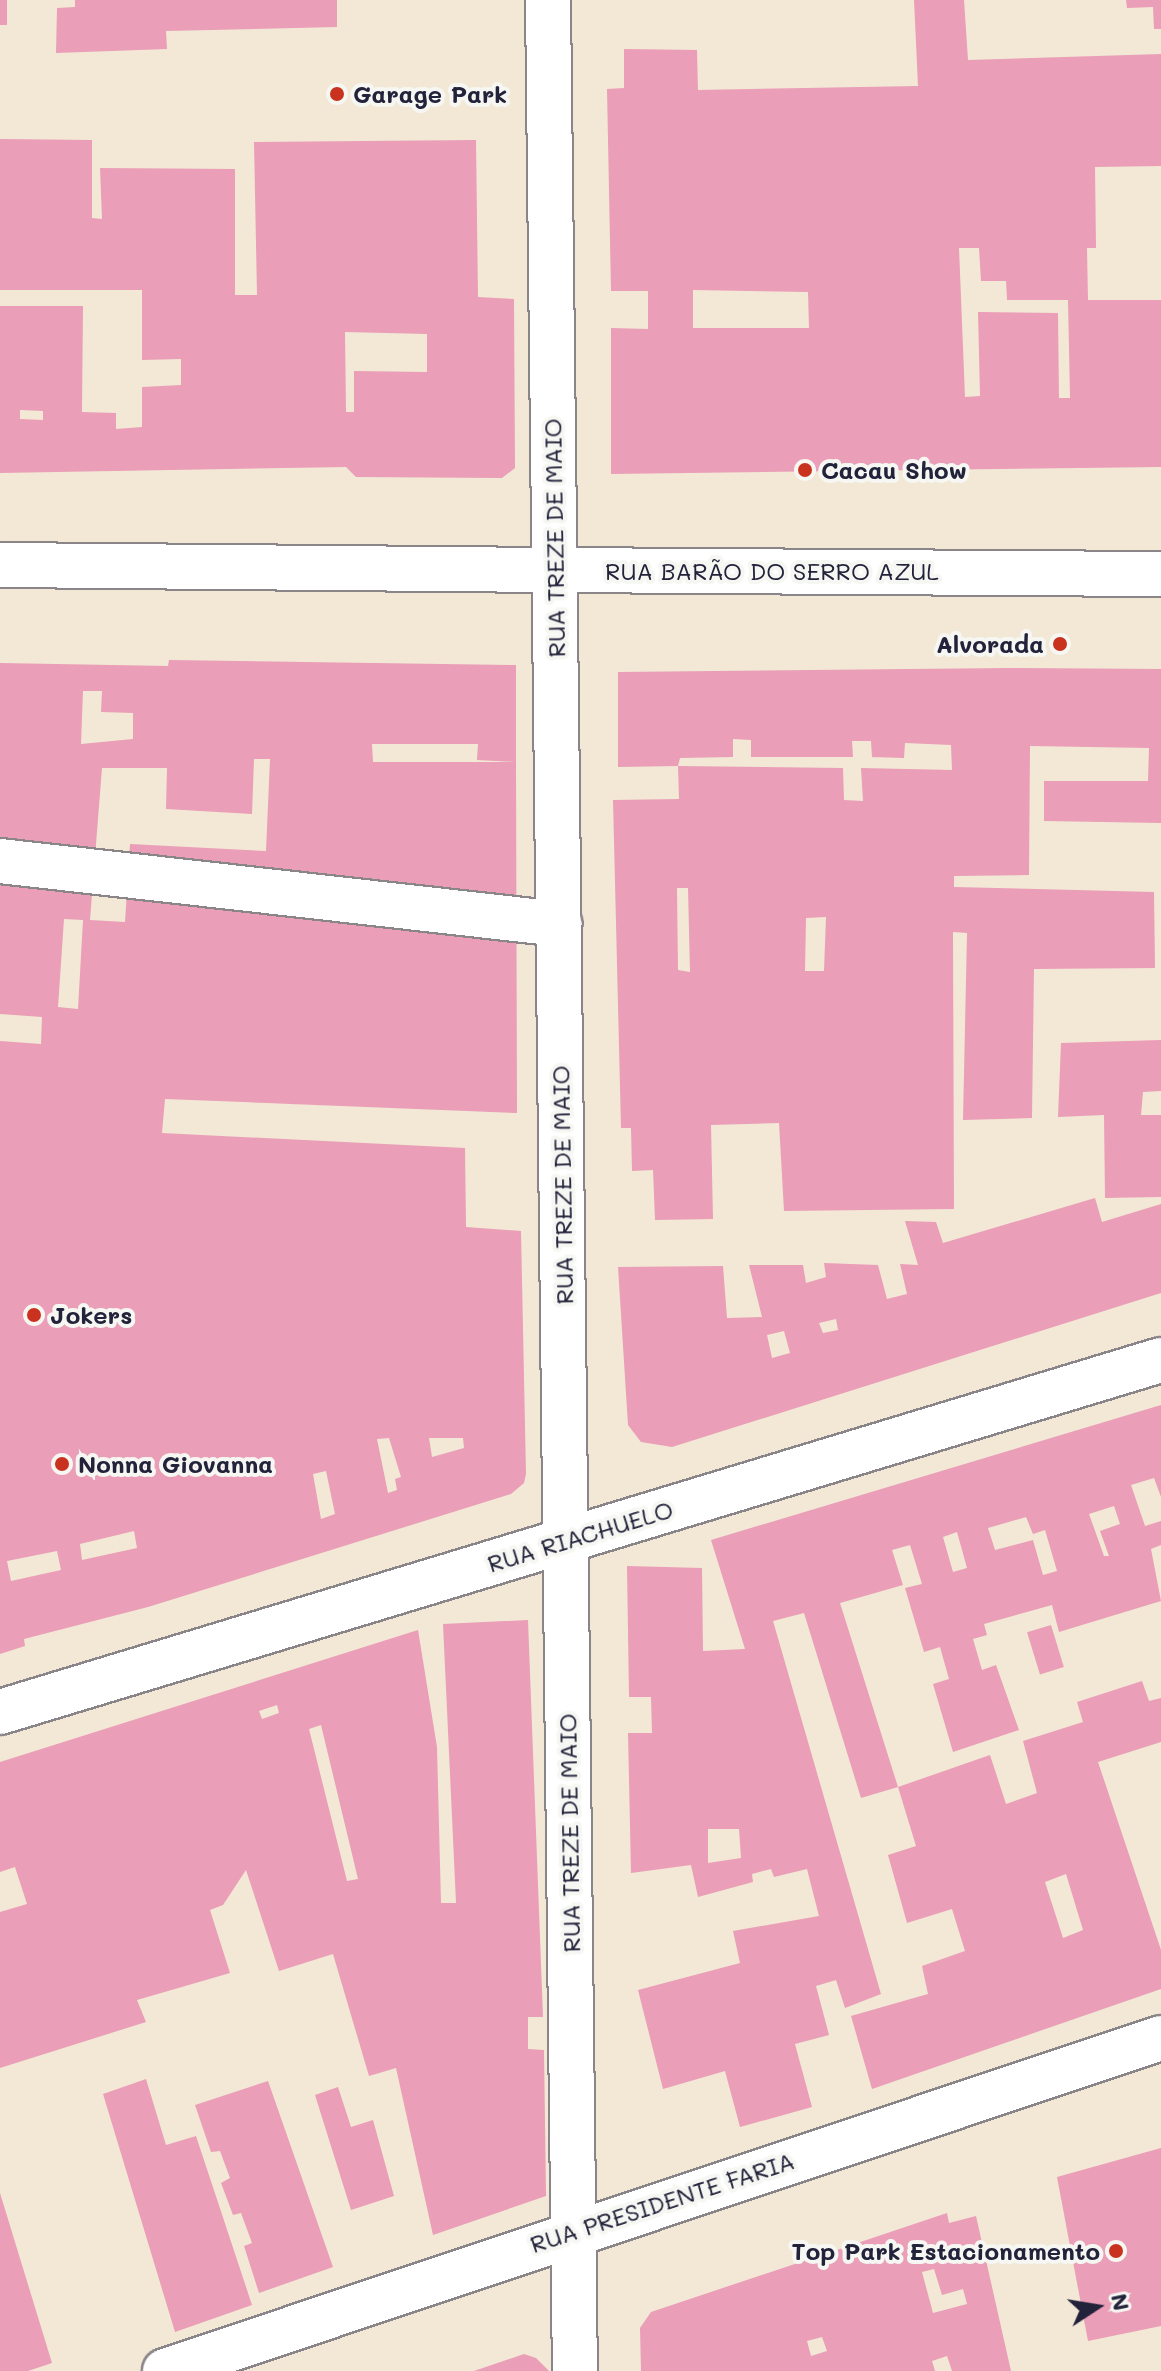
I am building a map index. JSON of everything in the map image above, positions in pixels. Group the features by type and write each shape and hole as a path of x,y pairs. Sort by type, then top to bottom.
{"street":[{"name":"RUA TREZE DE MAIO","path":"548,0 575,2371"},
{"name":"RUA BARÃO DO SERRO AZUL","path":"0,565 1161,574"},
{"path":"0,861 559,924"},
{"name":"RUA RIACHUELO","path":"0,1712 1161,1360"},
{"name":"RUA PRESIDENTE FARIA","path":"165,2371 574,2231 1161,2038"}],"building":[{"path":"0,0 7,0 7,25 0,25"},
{"path":"75,0 337,0 337,27 166,31 167,49 56,53 57,8 75,7"},
{"path":"914,0 964,0 968,60 1161,54 1161,166 1095,167 1096,248 1087,248 1088,300 1161,300 1161,467 611,474 611,328 648,329 648,291 611,291 607,89 624,88 624,49 697,50 698,90 918,86","holes":["959,248 979,248 981,281 1006,281 1007,300 1068,300 1070,398 1059,398 1058,313 978,312 980,396 965,397","693,290 808,292 809,328 693,328"]},
{"path":"1126,0 1161,0 1161,29 1154,29 1153,7 1127,8"},
{"path":"0,139 92,140 92,218 102,219 100,168 235,169 235,295 257,295 254,142 476,140 478,297 514,299 515,468 502,478 356,477 346,467 0,473 0,306 83,306 82,412 116,413 116,429 142,427 142,387 181,385 181,359 142,360 142,290 0,290","holes":["345,332 427,334 427,372 354,371 354,412 346,412","20,410 43,411 43,420 20,419"]},
{"path":"169,660 516,665 517,1113 165,1099 162,1133 465,1148 466,1227 521,1231 526,1474 524,1483 511,1494 148,1607 24,1639 25,1646 0,1654 0,1041 41,1044 42,1017 0,1014 0,663 168,666","holes":["83,691 102,691 101,712 133,713 133,739 81,744","372,744 478,744 477,760 516,762 373,762","254,759 270,759 266,851 130,844 125,922 90,920 102,768 167,768 166,809 252,814","64,919 83,920 78,1009 58,1007","389,1438 401,1477 395,1479 397,1490 388,1493 377,1439","429,1438 463,1438 464,1448 432,1457","326,1471 335,1514 321,1519 313,1474","134,1531 137,1548 82,1560 80,1544","57,1551 61,1570 11,1581 7,1561"]},
{"path":"1161,669 1161,823 1044,821 1044,781 1148,781 1149,748 1030,746 1029,875 954,876 954,887 1154,892 1155,968 1034,969 1032,1118 963,1120 967,933 953,932 954,1209 784,1211 779,1123 711,1125 713,1219 655,1220 653,1170 632,1171 631,1128 621,1128 613,800 679,799 678,766 618,767 618,672","holes":["733,739 751,740 751,757 853,757 852,741 871,741 872,757 904,758 905,743 951,745 952,770 861,768 863,801 844,800 843,768 678,766 680,758 733,757","677,888 688,888 690,972 678,970","826,917 824,971 805,971 806,918"]},
{"path":"1161,1040 1161,1091 1143,1092 1141,1115 1161,1115 1161,1197 1105,1198 1104,1115 1058,1117 1061,1043"},
{"path":"1095,1198 1102,1222 1161,1204 1161,1293 672,1447 641,1442 628,1425 618,1267 723,1266 727,1318 762,1317 749,1265 803,1265 806,1283 826,1277 824,1263 878,1265 887,1299 907,1294 900,1264 918,1265 905,1221 936,1222 943,1243","holes":["836,1319 838,1330 823,1333 819,1323","784,1331 790,1353 772,1358 767,1335"]},
{"path":"1161,1405 1161,1497 1154,1478 1131,1485 1145,1526 1161,1521 1161,1545 1151,1549 1161,1601 1059,1632 1052,1605 984,1624 987,1635 973,1639 982,1670 996,1665 1019,1730 953,1752 933,1684 949,1679 940,1647 924,1652 905,1588 922,1584 910,1545 892,1550 903,1585 840,1603 898,1787 861,1798 804,1613 773,1621 881,1994 845,2008 836,1980 816,1986 829,2035 795,2044 812,2107 740,2127 725,2071 663,2089 638,1990 740,1963 733,1931 819,1916 807,1869 774,1877 771,1869 752,1874 753,1882 698,1897 691,1865 631,1873 628,1733 652,1733 651,1697 629,1697 627,1566 702,1568 703,1651 745,1649 711,1540","holes":["1114,1506 1120,1524 1100,1531 1109,1556 1104,1556 1089,1514","1026,1517 1033,1534 1045,1530 1057,1571 1043,1575 1033,1540 995,1550 988,1528","957,1532 967,1568 953,1572 943,1537","708,1829 739,1829 741,1858 708,1863"]},
{"path":"528,1620 543,2017 528,2017 528,2049 544,2050 546,2196 433,2235 396,2068 369,2076 333,1954 279,1971 246,1870 223,1905 210,1910 230,1973 137,2000 146,2022 0,2068 0,1912 27,1904 15,1867 0,1872 0,1762 418,1630 437,1747 441,1903 456,1903 443,1624","holes":["277,1705 279,1713 262,1719 259,1711","321,1725 358,1879 347,1881 309,1729"]},
{"path":"1051,1625 1064,1667 1040,1674 1027,1632"},
{"path":"1142,1681 1149,1701 1161,1698 1161,1742 1098,1762 1161,1950 1161,1989 872,2089 851,2016 928,1994 922,1966 965,1951 952,1909 907,1923 888,1855 916,1846 898,1787 990,1755 1006,1804 1037,1793 1023,1741 1083,1722 1077,1702","holes":["1066,1874 1083,1930 1063,1938 1045,1882"]},
{"path":"146,2079 166,2145 196,2136 252,2305 175,2332 103,2094"},
{"path":"268,2081 333,2267 259,2293 244,2246 252,2243 241,2213 233,2215 221,2183 230,2178 220,2151 211,2152 195,2105"},
{"path":"338,2087 351,2127 373,2120 394,2196 351,2210 315,2095"},
{"name":"Top Park Estacionamento","path":"1161,2148 1161,2326 1088,2341 1057,2177"},
{"path":"0,2193 52,2363 28,2371 0,2371"},
{"path":"947,2213 949,2223 976,2216 1011,2371 952,2371 947,2356 932,2361 935,2371 641,2371 640,2328 651,2312","holes":["934,2269 942,2295 963,2289 967,2304 933,2313 922,2272","822,2337 827,2351 811,2356 807,2341"]},
{"path":"524,2354 536,2358 549,2371 474,2371"}],"place":[{"name":"Garage Park","path":"337,94"},
{"name":"Cacau Show","path":"805,470"},
{"name":"Alvorada","path":"1060,644"},
{"name":"Jokers","path":"34,1315"},
{"name":"Nonna Giovanna","path":"62,1464"},
{"name":"Top Park Estacionamento","path":"1116,2251"}]}
